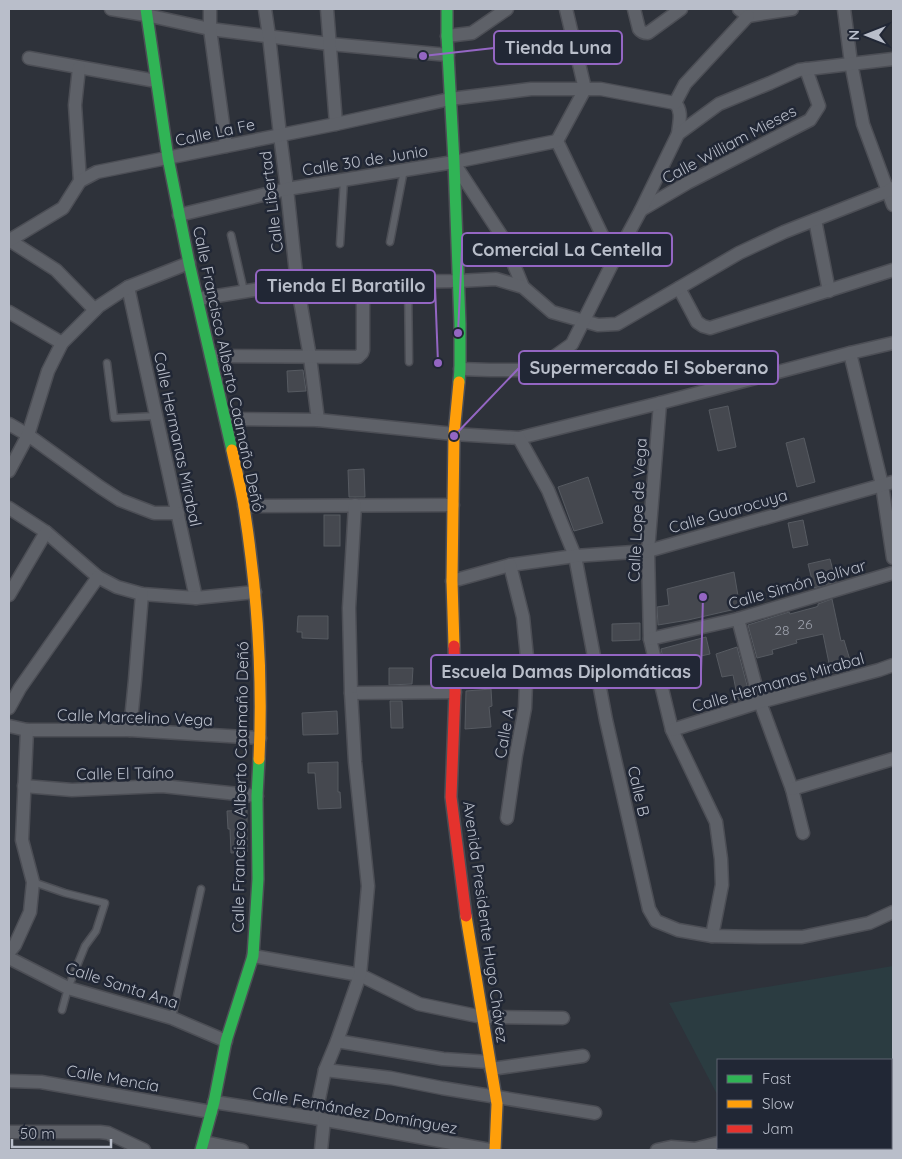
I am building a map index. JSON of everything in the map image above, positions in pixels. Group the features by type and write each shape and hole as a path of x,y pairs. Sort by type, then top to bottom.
{"main road":[{"name":"Avenida Presidente Hugo Chávez","path":"447,9 460,324 460,369 454,434 452,505 455,692 451,798 464,904 496,1096 495,1150"},
{"name":"Calle Francisco Alberto Caamaño Deñó","path":"146,12 168,158 179,216 244,506 259,640 258,879 252,956 226,1040 213,1107 202,1146"}],"street":[{"path":"111,9 146,12 210,29 330,44 448,55"},
{"path":"210,9 210,29 226,146"},
{"name":"Calle Libertad","path":"266,9 297,283 310,357 318,420"},
{"path":"326,9 336,124"},
{"path":"447,36 472,33 507,9"},
{"path":"566,9 584,89 557,141 614,260"},
{"path":"634,9 640,31 648,33 680,9"},
{"path":"460,369 520,370 551,359 572,344 678,134 680,118 678,106 675,102 685,84 743,12 792,9"},
{"path":"844,9 851,63 863,124 891,189 893,205"},
{"path":"29,58 156,80"},
{"path":"678,134 719,104 799,70 893,59"},
{"path":"79,68 75,105 80,181 63,208 10,240 56,270 95,310"},
{"name":"Calle William Mieses","path":"641,210 687,183 810,120 819,106 806,69"},
{"name":"Calle La Fe","path":"80,181 97,172 450,99 531,89 601,89 675,102"},
{"name":"Calle 30 de Junio","path":"179,216 287,189 454,162 557,141"},
{"path":"454,162 503,238 523,287"},
{"path":"198,299 297,283 496,279 523,287 552,312 598,325 617,324 739,253 784,232 891,189"},
{"path":"815,220 830,291"},
{"path":"9,471 28,435 48,371 62,343 95,310 128,287 189,263"},
{"path":"679,288 698,322 710,328 893,270"},
{"path":"211,356 358,357 362,353 363,282"},
{"name":"Calle Hermanas Mirabal","path":"128,287 196,598"},
{"path":"9,312 62,343"},
{"path":"226,419 318,420 454,434 519,438 893,343"},
{"path":"850,353 887,483 893,558"},
{"name":"Calle Lope de Vega","path":"660,403 648,551 650,639 672,730 716,822 722,885 712,936"},
{"path":"9,424 28,435 120,500 154,513 178,513"},
{"name":"Calle B","path":"519,438 548,490 575,556 606,720 649,909 656,921 678,930 712,936 802,936 869,923 893,912"},
{"name":"Calle Guarocuya","path":"452,581 510,566 575,556 648,551 887,483"},
{"path":"321,1150 320,1119 325,1070 360,975 368,886 355,762 351,693 349,608 354,505"},
{"path":"244,506 452,505"},
{"path":"9,508 46,532 98,577 117,587 142,594 196,598 255,592"},
{"path":"9,595 46,532"},
{"name":"Calle A","path":"507,818 525,708 527,657 523,617 510,566"},
{"name":"Calle Simón Bolívar","path":"650,639 738,619 893,573"},
{"path":"9,708 20,688 98,577"},
{"path":"130,730 136,680 142,594"},
{"path":"738,619 760,702 792,789 802,833"},
{"name":"Calle Hermanas Mirabal","path":"672,730 760,702 893,665"},
{"path":"351,693 455,692"},
{"name":"Calle Marcelino Vega","path":"9,726 27,730 130,730 260,738"},
{"path":"9,952 15,945 30,912 33,882 22,840 27,730"},
{"path":"792,789 893,759"},
{"name":"Calle El Taíno","path":"24,786 72,790 162,786 257,796"},
{"path":"252,956 360,975 419,1004 482,1017 563,1018"},
{"name":"Calle Santa Ana","path":"9,958 68,988 172,1018 226,1040"},
{"path":"337,1040 490,1066 583,1056"},
{"path":"325,1070 391,1078 595,1113"},
{"name":"Calle Mencía","path":"9,1082 41,1082 213,1107"},
{"name":"Calle Fernández Domínguez","path":"213,1107 320,1119 490,1150"},
{"path":"9,1132 108,1133 144,1150"},
{"path":"657,1150 671,1147 695,1149 717,1144"},
{"path":"202,1146 242,1150"}],"lane":[{"path":"390,242 404,170"},
{"path":"340,244 344,180"},
{"path":"231,234 244,291"},
{"path":"408,281 409,362"},
{"path":"107,363 114,418 156,416"},
{"path":"33,882 104,903 96,931 85,946 68,988 62,1010"},
{"path":"172,1018 201,890"}],"shaded area":[{"path":"893,966 893,1150 747,1150 892,1149 892,1059 717,1059 717,1094 669,1003"}],"building":[{"path":"303,370 306,391 288,392 287,371"},
{"path":"728,406 736,447 718,451 709,410"},
{"path":"804,438 815,482 797,487 786,443"},
{"path":"364,469 365,497 349,497 348,470"},
{"path":"588,477 603,523 574,531 558,487"},
{"path":"324,515 340,515 340,546 324,546"},
{"path":"803,520 808,545 793,548 788,523"},
{"path":"830,559 836,582 814,588 808,564"},
{"path":"734,572 740,608 658,625 657,607 669,605 667,589"},
{"path":"832,599 841,641 844,640 852,667 831,673 823,634 796,640 797,643 772,650 773,654 757,658 748,625 789,612 790,614 816,607 818,604"},
{"path":"298,616 328,616 328,639 302,638 302,632 297,632"},
{"path":"640,623 640,640 612,641 612,624"},
{"path":"706,637 710,654 664,664 661,649"},
{"path":"737,647 750,697 738,700 733,675 722,677 716,654"},
{"path":"389,668 413,668 412,684 389,685"},
{"path":"491,689 492,706 489,707 491,727 465,729 466,691"},
{"path":"390,701 402,701 403,728 391,728"},
{"path":"337,711 338,734 303,735 302,713"},
{"path":"338,762 338,792 340,792 341,808 318,809 315,773 308,773 308,763"},
{"path":"247,810 247,852 231,853 227,811"}],"traffic: fast":[{"path":"146,9 168,158 189,263 232,450"},
{"path":"447,9 460,324 459,382"},
{"path":"201,1150 214,1102 226,1041 253,956 258,879 257,796 259,759"}],"traffic: slow":[{"path":"454,646 452,581 454,434 459,382"},
{"path":"232,450 244,507 256,601 260,696 259,759"},
{"path":"466,916 497,1104 495,1150"}],"traffic: jam":[{"path":"454,646 455,692 451,797 466,916"}],"place":[{"name":"Tienda Luna","path":"423,56"},
{"name":"Comercial La Centella","path":"458,333"},
{"name":"Tienda El Baratillo","path":"438,363"},
{"name":"Supermercado El Soberano","path":"454,436"},
{"name":"Escuela Damas Diplomáticas","path":"703,597"}]}
